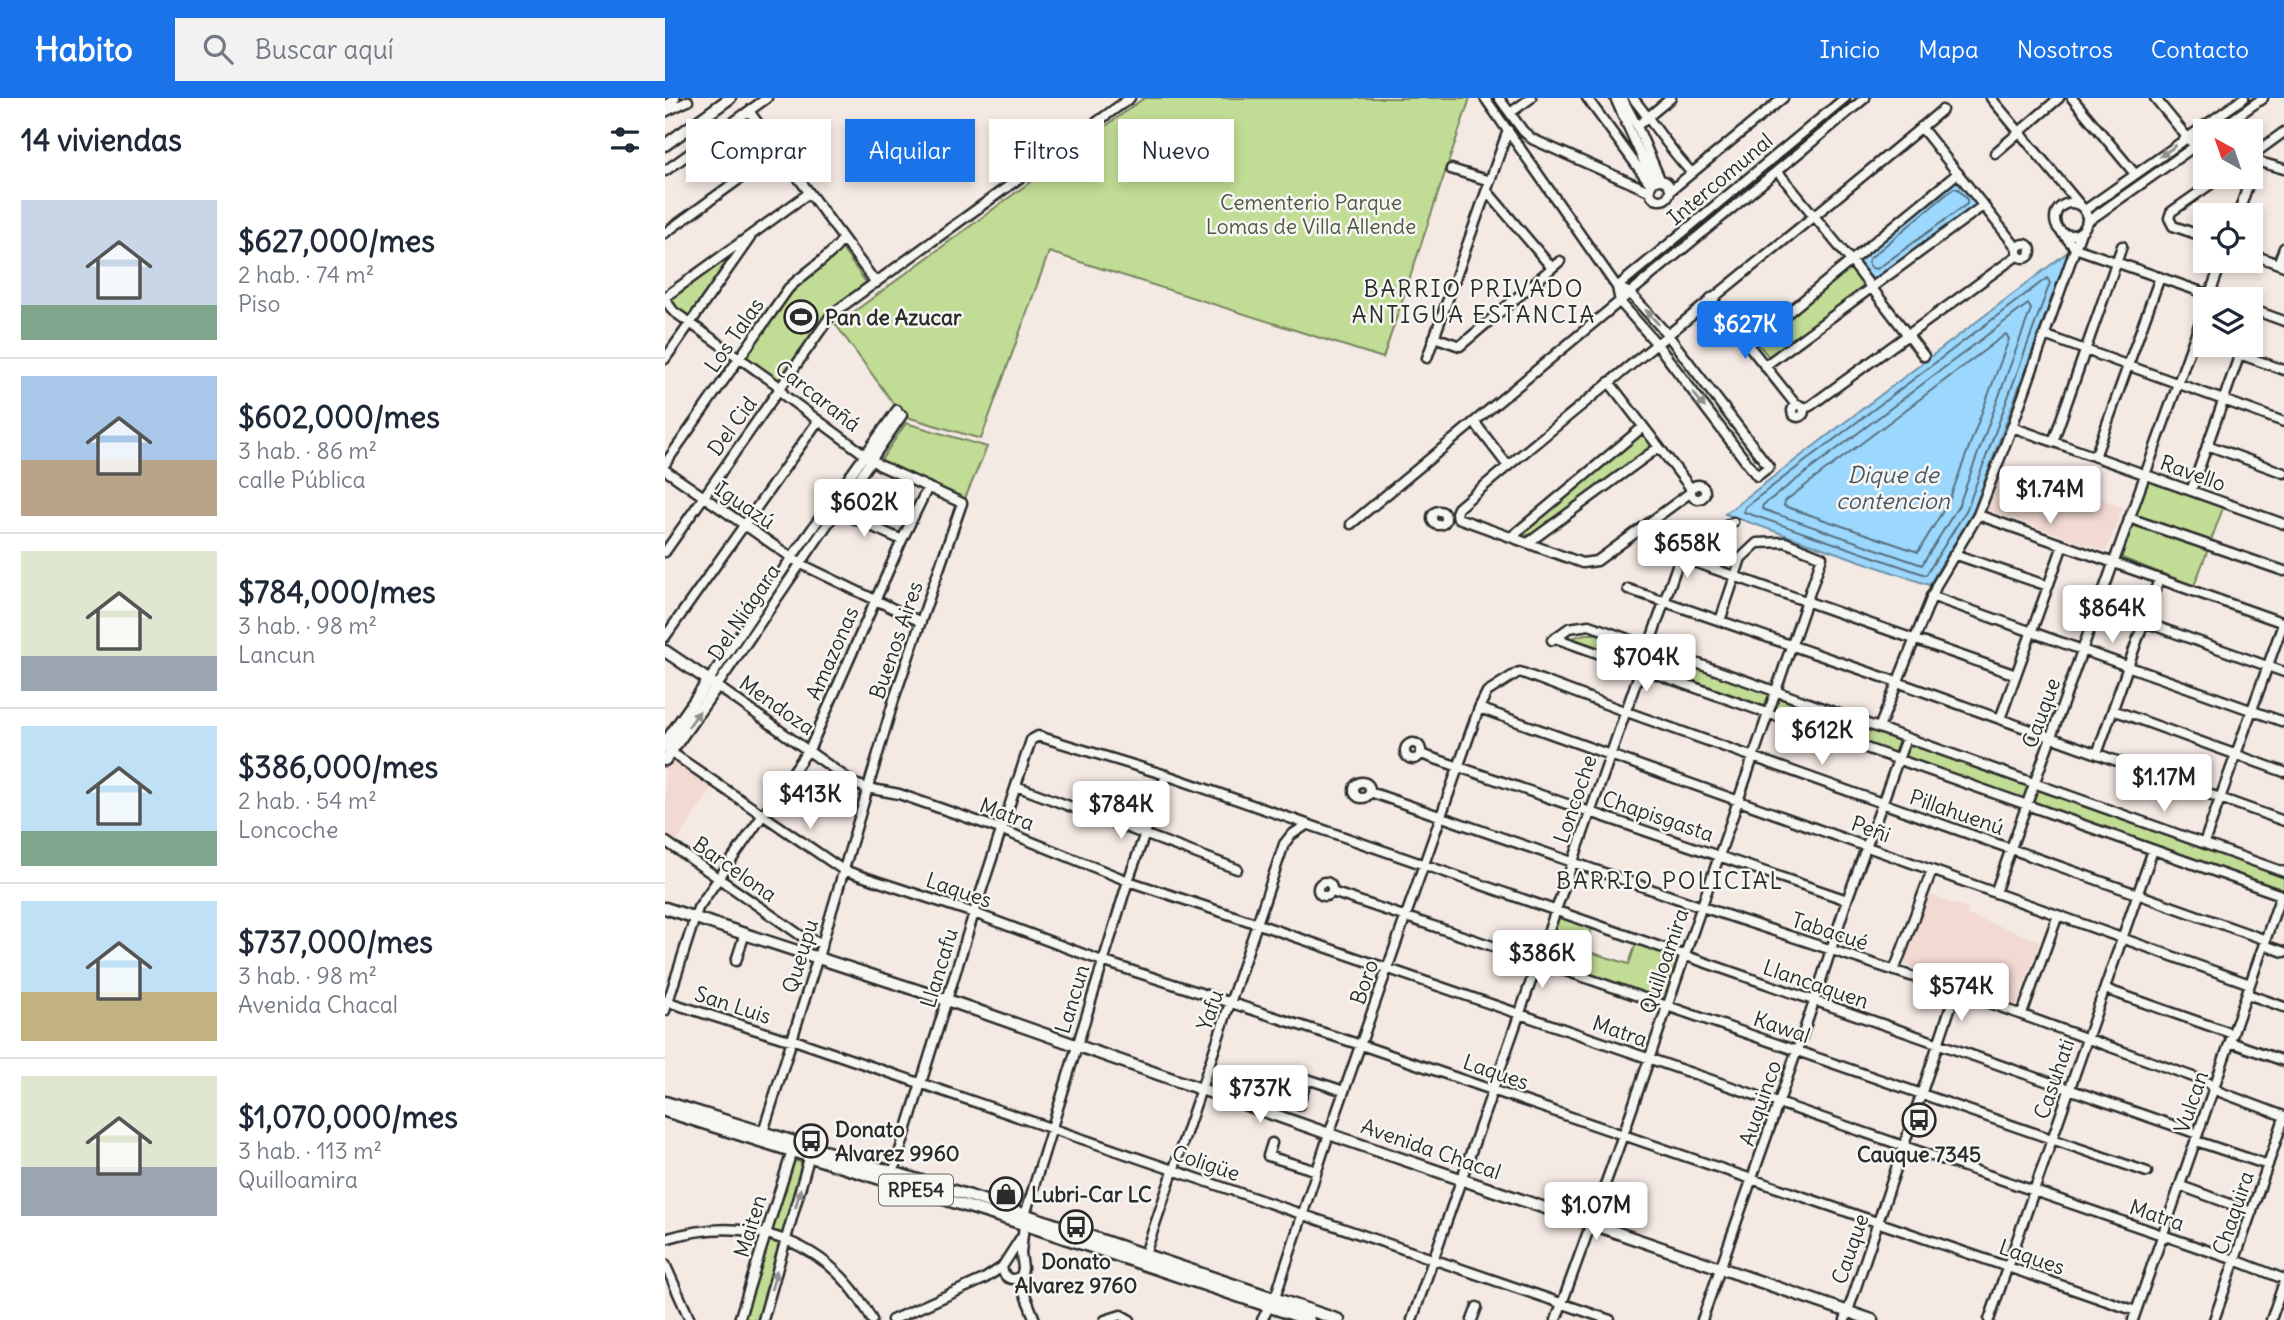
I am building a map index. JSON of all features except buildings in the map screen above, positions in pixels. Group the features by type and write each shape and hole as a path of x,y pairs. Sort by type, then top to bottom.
{"main road":[{"path":"665,138 721,98"},
{"path":"665,145 730,98"},
{"name":"Mendoza","path":"665,650 713,683"},
{"name":"Del Niágara","path":"666,751 713,683"},
{"name":"Avenida Chacal","path":"665,908 818,956 1076,1044 1720,1268 1846,1316 1872,1320"},
{"name":"RPE54","path":"665,1102 763,1132 793,1146"},
{"name":"RPE54","path":"665,1111 793,1146 1145,1254 1271,1302 1309,1320"},
{"name":"RPE54","path":"811,1152 893,1173 1271,1302 1339,1320"}],"street":[{"path":"665,107 675,98"},
{"path":"665,171 767,98"},
{"name":"Del Cid","path":"665,552 828,319 1130,98"},
{"path":"1485,98 1617,287 1620,302 1656,343 1757,476 1769,467 1667,334 1630,293 1617,287"},
{"path":"1499,98 1532,139 1653,184 1669,184 1668,197 1662,200 1655,199 1653,184 1637,126 1622,98"},
{"path":"1510,113 1531,98"},
{"path":"1587,98 1653,184"},
{"path":"1615,98 1653,184"},
{"path":"1633,98 1649,116 1673,153 1692,173"},
{"path":"1637,126 1671,98"},
{"path":"1670,191 1783,98"},
{"name":"Intercomunal","path":"1617,287 1845,98"},
{"path":"1351,524 1865,98"},
{"path":"1991,98 2082,208 2087,222"},
{"path":"1995,153 2059,98"},
{"path":"2072,98 2135,174"},
{"path":"2156,98 2193,145"},
{"path":"2082,208 2243,98"},
{"path":"2233,119 2263,98"},
{"path":"665,112 689,99"},
{"path":"1446,516 1456,513 1508,466 1656,343 1942,110"},
{"path":"748,111 754,119"},
{"path":"1711,298 1800,407 1810,406 2018,251 1921,127"},
{"path":"1427,358 1509,131"},
{"path":"2263,149 2284,132"},
{"path":"1879,728 1931,596 1978,515 2081,232 2087,222 2193,147"},
{"path":"2263,161 2284,169"},
{"path":"1451,169 1490,181"},
{"path":"1777,172 1851,261 1924,356"},
{"path":"1750,344 1958,173"},
{"path":"2054,175 2060,189 2055,223 2075,248 2193,290"},
{"path":"665,233 735,182"},
{"path":"801,182 876,283"},
{"path":"2193,233 2173,226 2169,218 2171,212 2204,189"},
{"path":"1487,191 1552,268"},
{"path":"665,298 809,193"},
{"path":"2059,208 2071,202 2082,208"},
{"path":"1766,365 1984,205"},
{"path":"665,359 754,232"},
{"path":"2062,233 2073,235 2081,232"},
{"name":"Los Talas","path":"665,464 798,278 840,246 842,238"},
{"path":"2053,442 2122,246"},
{"path":"2263,258 2281,265 2284,248"},
{"path":"1434,337 1460,346 1560,261"},
{"path":"2095,457 2160,277"},
{"name":"Carcarañá","path":"665,298 673,311 873,460 962,503"},
{"path":"2263,314 2284,321"},
{"path":"2044,335 2284,422"},
{"name":"Cauque","path":"1994,893 2193,341"},
{"path":"2191,491 2238,357"},
{"path":"2257,357 2284,370"},
{"path":"1456,513 1458,518 1590,564 1691,491 1609,382"},
{"name":"Del Niágara","path":"900,413 873,460 838,511 713,683 792,558 865,454 900,413"},
{"path":"665,637 818,421"},
{"path":"1475,423 1508,466"},
{"path":"1511,537 1643,427"},
{"name":"Ravello","path":"2012,427 2284,524"},
{"path":"2207,444 2284,472"},
{"path":"1528,544 1659,447"},
{"name":"Iguazú","path":"665,470 800,564 921,622"},
{"name":"Amazonas","path":"666,1005 694,917 718,878 808,750 928,488"},
{"name":"Buenos Aires","path":"867,788 962,503"},
{"path":"838,511 902,540"},
{"path":"1978,515 2284,623 2204,844"},
{"path":"2129,518 2284,571"},
{"path":"1733,522 1685,550 1680,557 2016,675"},
{"name":"Quilloamira","path":"1556,1320 1623,1135 1822,557 1786,542 1764,541 1757,543 1741,558 1735,576"},
{"path":"2000,719 2063,545"},
{"path":"1954,554 2048,586"},
{"name":"Loncoche","path":"1412,1320 1680,557"},
{"path":"1720,621 1735,576"},
{"path":"2098,754 2159,579"},
{"path":"1628,589 1898,682 2284,821"},
{"path":"1931,596 2284,722"},
{"path":"2144,622 2284,672"},
{"path":"2283,896 1640,666 1553,639 1569,628 1589,625 2284,872"},
{"name":"Pillahuenú","path":"1520,672 2138,894 2284,952"},
{"name":"Boro","path":"1262,1320 1304,1214 1329,1134 1479,708 1487,692 1520,672"},
{"name":"Mendoza","path":"713,683 855,784 867,788"},
{"name":"Peñi","path":"1479,708 2058,915 2249,989 2284,1007"},
{"path":"2113,710 2284,772"},
{"name":"Llancafu","path":"893,1173 1000,830 1031,740 1034,736 1166,775"},
{"name":"Auquinco","path":"1702,1320 1906,738"},
{"name":"Laques","path":"666,751 843,870 974,913 1103,961 1232,1001 1878,1222 2135,1316"},
{"name":"Chapisgasta","path":"1421,754 1847,900"},
{"name":"Llancaquen","path":"1166,775 1305,826 2069,1090 2268,1165"},
{"name":"Lancun","path":"984,1279 1012,1277 1023,1271 1021,1237 1024,1219 1128,881 1166,775"},
{"path":"1016,786 1237,869"},
{"name":"Matra","path":"867,788 899,794 1000,830 1128,881 2235,1260 2284,1280"},
{"name":"Queupu","path":"763,1132 867,788"},
{"name":"Tabacué","path":"1370,792 2022,1014 2207,1082 2220,1092 2284,1117"},
{"name":"Yafu","path":"1145,1254 1284,844 1291,835 1305,826"},
{"name":"Barcelona","path":"665,841 800,935 822,944"},
{"name":"Casuhati","path":"1989,1320 2153,850"},
{"path":"1894,971 1932,870"},
{"name":"Kawal","path":"1332,892 2147,1172"},
{"name":"Vulcan","path":"2135,1316 2283,896"},
{"path":"2022,1014 2058,915"},
{"path":"736,961 745,933"},
{"path":"2105,989 2284,1060"},
{"name":"Cauque","path":"1846,1316 1957,991"},
{"name":"San Luis","path":"666,1005 792,1040"},
{"name":"Coligüe","path":"792,1040 922,1082 1610,1320"},
{"path":"1299,1104 1307,1079 1344,1091"},
{"name":"Chaquira","path":"2214,1320 2284,1117"},
{"path":"1272,1143 1268,1156 1317,1171"},
{"name":"Maiten","path":"739,1320 793,1146"},
{"name":"Maiten","path":"762,1320 811,1152"},
{"path":"2181,1186 2252,1212"},
{"path":"665,1239 721,1228 742,1229 786,1241 806,1250 834,1269 854,1291 872,1320"},
{"name":"Lancun","path":"892,1320 984,1279 1004,1264 1021,1237"},
{"path":"1021,1262 1013,1258 1004,1264 1021,1288 1035,1320"},
{"path":"665,1264 688,1319"},
{"path":"2271,1320 2284,1280"},
{"path":"1472,1320 1477,1307"},
{"path":"1105,1320 1121,1315 1130,1320"}],"shaded area":[{"path":"2001,464 2123,507 2106,551 1983,508"},
{"path":"670,756 715,784 675,844 665,837 665,764"},
{"path":"1926,893 1968,909 1966,914 2040,941 2016,1006 1900,963"}],"green space":[{"name":"Cementerio Parque Lomas de Villa Allende","path":"1144,98 1470,98 1383,358 1049,252 981,439 907,417 894,404 836,325 1030,182 1104,182 1104,127"},
{"path":"840,246 870,288 829,318 782,385 740,358 796,281"},
{"path":"734,253 689,315 677,308 672,298"},
{"path":"1852,265 1867,287 1770,358 1758,344"},
{"path":"906,423 987,447 964,501 881,460"},
{"path":"1643,430 1654,445 1530,536 1521,533"},
{"path":"2146,477 2224,505 2210,543 2132,516"},
{"path":"2129,522 2209,547 2194,586 2117,556"},
{"path":"1596,634 1641,648 1636,661 1569,639"},
{"path":"1649,650 1770,694 1765,707 1645,663"},
{"path":"1779,696 1899,740 1894,754 1774,710"},
{"path":"1908,743 2029,785 2024,799 1903,756"},
{"path":"2034,788 2284,877 2284,891 2029,801"},
{"path":"1556,915 1592,927 1586,951 1629,964 1636,943 1681,958 1665,1003 1540,960"},
{"path":"792,1159 804,1164 786,1234 770,1230"},
{"path":"769,1239 782,1243 758,1320 743,1320"}],"water":[{"path":"1957,176 1979,204 1873,280 1857,260"},
{"name":"Dique de contencion","path":"2069,251 1973,512 1929,585 1725,514"}],"place":[{"name":"Pan de Azucar","path":"801,317"},
{"name":"Cauque 7345","path":"1919,1120"},
{"name":"Donato Alvarez 9960","path":"811,1141"},
{"name":"Lubri-Car LC","path":"1006,1194"},
{"name":"Donato Alvarez 9760","path":"1076,1227"}],"district":[{"name":"BARRIO PRIVADO ANTIGUA ESTANCIA","path":"1474,301"},
{"name":"BARRIO POLICIAL","path":"1670,880"}]}
